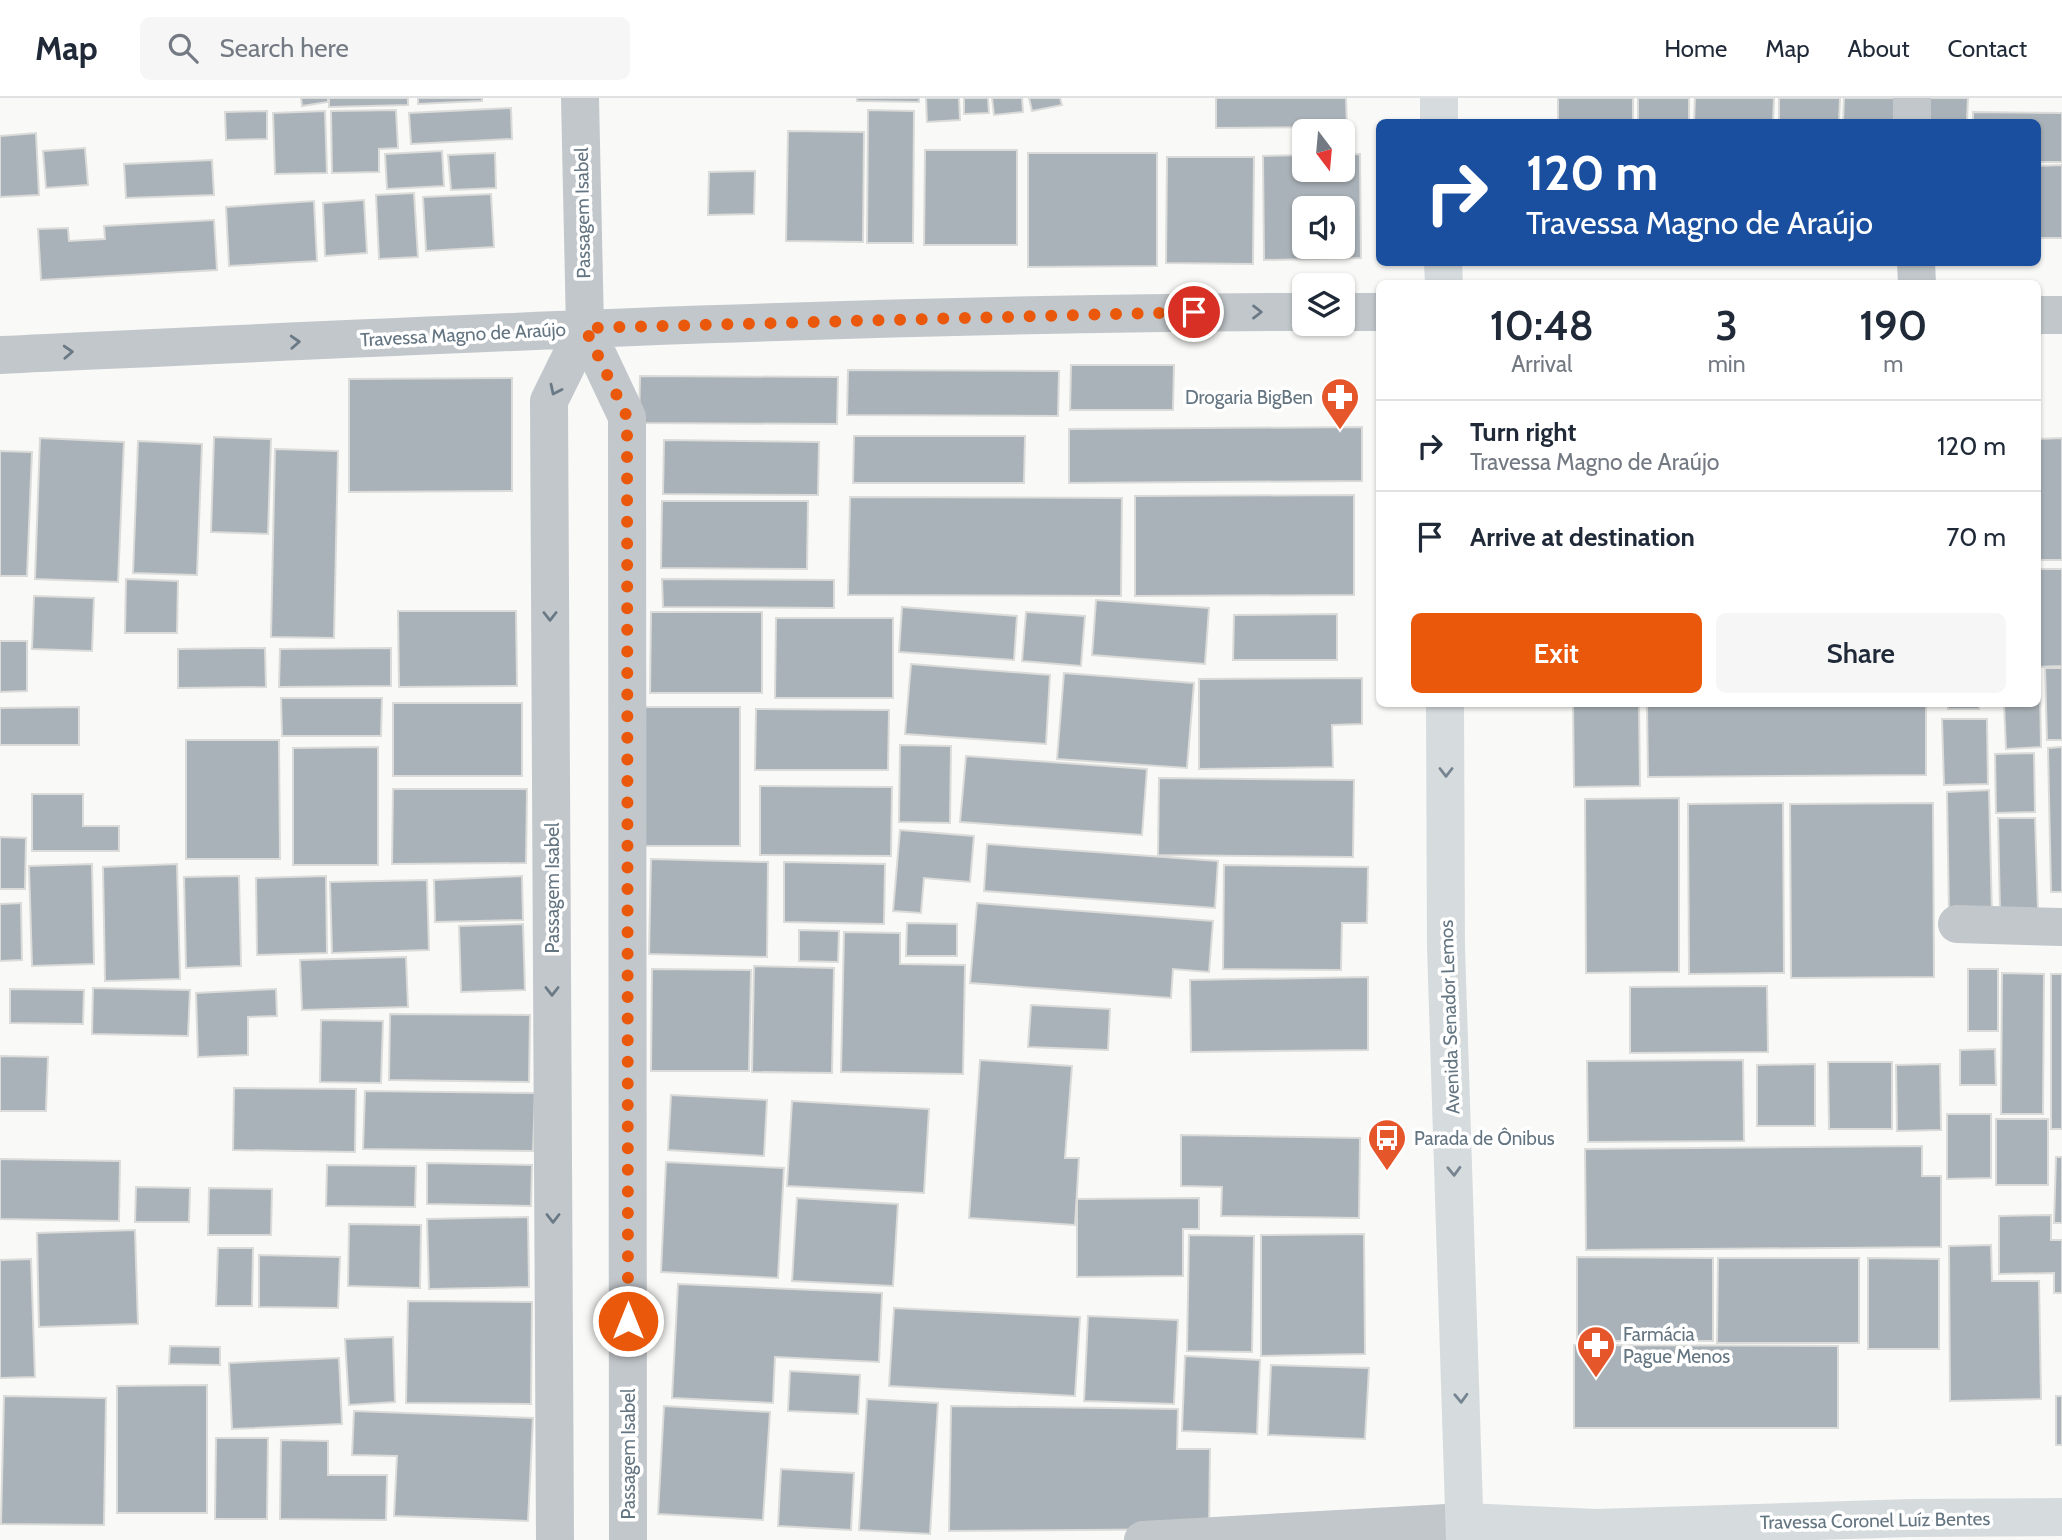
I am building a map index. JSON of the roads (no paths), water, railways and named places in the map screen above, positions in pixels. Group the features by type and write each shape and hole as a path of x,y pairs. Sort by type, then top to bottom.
{"main road":[{"path":"1438,98 1439,119"},
{"name":"Avenida Senador Lemos","path":"1446,707 1446,947 1465,1531"},
{"name":"Travessa Coronel Luíz Bentes","path":"1465,1531 1910,1518 2062,1517"}],"street":[{"name":"Passagem Isabel","path":"580,98 585,328 627,417 628,1540"},
{"path":"1912,98 1912,119"},
{"name":"Travessa Magno de Araújo","path":"0,355 585,328 1167,312 1292,312"},
{"path":"1355,312 1376,312"},
{"path":"2041,315 2062,315"},
{"name":"Passagem Isabel","path":"555,1540 549,401 585,328"},
{"path":"1957,924 2062,927"},
{"name":"Travessa Coronel Luíz Bentes","path":"1143,1540 1465,1531"}],"place":[{"name":"Drogaria BigBen","path":"1340,431"},
{"name":"Parada de Ônibus","path":"1387,1172"},
{"name":"Farmácia Pague Menos","path":"1596,1379"}]}
